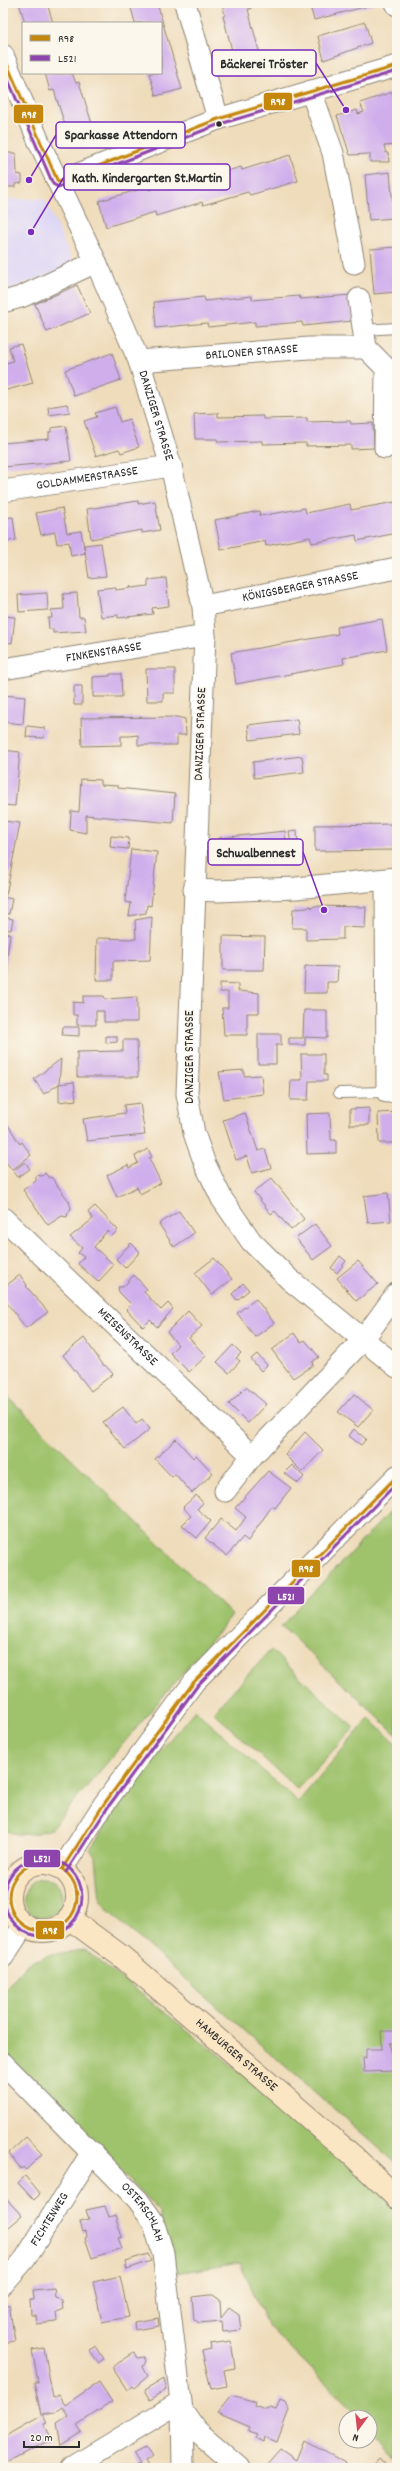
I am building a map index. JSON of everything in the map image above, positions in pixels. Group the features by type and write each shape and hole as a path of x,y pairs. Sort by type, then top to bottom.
{"main road":[{"path":"39,1864 48,1864 62,1869 68,1874 76,1888 77,1904 70,1919 53,1930 43,1932 24,1925 12,1911 10,1902 12,1884 10,1871 39,1864"},
{"name":"HAMBURGER STRASSE","path":"70,1919 126,1961 352,2156 397,2198"}],"street":[{"path":"184,3 218,119"},
{"name":"DANZIGER STRASSE","path":"3,55 58,182 96,262 139,361 172,466 203,606 205,636 187,1094 194,1133 205,1164 222,1199 251,1241 289,1279 397,1367"},
{"path":"58,182 218,119 397,66"},
{"path":"311,91 333,153 354,263"},
{"path":"3,302 21,297 96,262"},
{"path":"360,299 365,339 386,368 385,448"},
{"name":"BRILONER STRASSE","path":"139,361 309,348 365,339"},
{"name":"GOLDAMMERSTRASSE","path":"3,491 172,466"},
{"name":"KÖNIGSBERGER STRASSE","path":"203,606 397,568"},
{"name":"FINKENSTRASSE","path":"3,669 205,636"},
{"path":"194,890 218,891 296,888 392,879 392,1093"},
{"name":"MEISENSTRASSE","path":"3,1218 252,1456"},
{"path":"225,1491 252,1456 363,1340 397,1293"},
{"path":"62,1869 104,1804 194,1682 397,1476"},
{"path":"3,1957 24,1925"},
{"name":"OSTERSCHLAH","path":"3,2063 138,2200 153,2221 163,2253 181,2406 183,2468"},
{"name":"FICHTENWEG","path":"3,2284 25,2259 92,2152"},
{"path":"71,2468 181,2406"},
{"name":"OSTERSCHLAH","path":"181,2406 196,2430 240,2468"}],"lane":[{"path":"365,339 397,328"},
{"path":"339,1093 392,1093"}],"shaded area":[{"path":"3,199 45,199 74,265 3,292"}],"green space":[{"path":"3,1392 232,1615 51,1829 27,1834 15,1834 3,1829"},
{"path":"397,1504 397,1735 281,1626"},
{"path":"271,1650 354,1728 297,1789 213,1712"},
{"path":"195,1710 298,1802 369,1718 397,1745 397,2164 109,1912 100,1899 96,1858 90,1849 149,1764"},
{"path":"39,1879 47,1879 59,1888 62,1898 59,1908 53,1914 47,1917 39,1917 27,1908 24,1902 24,1894 33,1882"},
{"path":"85,1950 302,2120 397,2208 397,2457 378,2437 378,2409 352,2409 269,2327 240,2263 176,2273 160,2213 3,2050 3,1991 28,1963 52,1954"}],"building":[{"path":"19,3 47,3 53,22 25,22"},
{"path":"157,3 182,89 156,96 149,74 162,74 162,22 135,22 130,4"},
{"path":"222,3 249,3 251,9 248,9 260,55 235,62 223,16 225,15"},
{"path":"309,3 376,3 376,4 314,20"},
{"path":"365,22 371,43 324,60 318,36"},
{"path":"45,74 72,74 76,83 79,82 93,127 68,135 54,90 50,91"},
{"path":"392,92 397,107 397,145 384,146 386,153 388,153 389,162 370,162 370,154 350,155 337,116 357,110 358,114 364,112 360,103"},
{"path":"3,153 16,153 17,174 22,175 22,183 15,184 15,187 3,187"},
{"path":"290,155 298,181 250,195 248,192 203,205 202,202 156,216 155,212 106,227 99,201 148,187 149,190 195,177 196,180 241,167 242,170"},
{"path":"390,172 394,218 369,220 365,175"},
{"path":"396,247 397,292 374,294 370,249"},
{"path":"77,285 90,313 47,332 35,304"},
{"path":"351,295 353,321 303,326 302,322 255,326 255,322 208,327 207,323 156,328 154,302 204,297 205,301 252,296 252,300 299,296 300,299"},
{"path":"21,344 33,383 3,391 3,364 13,361 9,347"},
{"path":"396,351 397,373 394,373"},
{"path":"112,353 121,380 74,396 65,370"},
{"path":"396,387 397,431 393,431"},
{"path":"67,404 70,412 49,415 48,407"},
{"path":"115,407 120,422 129,419 139,447 121,453 119,449 96,456 84,421 97,417 95,413"},
{"path":"218,413 218,417 263,416 263,419 307,418 307,422 350,421 351,424 373,423 374,448 351,449 351,445 306,446 306,443 262,444 262,441 218,442 217,439 195,439 194,414"},
{"path":"66,426 71,461 3,467 3,443 49,439 49,432 51,432 51,428"},
{"path":"138,501 138,504 155,501 160,530 142,533 142,530 91,539 87,509"},
{"path":"395,502 397,533 357,541 356,535 312,543 310,537 266,546 265,541 221,550 215,520 259,511 260,516 305,508 306,513 350,504 351,510"},
{"path":"62,508 67,533 81,531 85,553 71,556 69,542 57,544 55,532 41,535 36,513"},
{"path":"13,517 16,540 3,542 3,518"},
{"path":"101,543 106,576 89,578 84,545"},
{"path":"166,578 169,606 152,608 153,614 118,618 118,615 101,617 97,589 115,587 116,590 131,588 130,586 132,588 148,586 148,580"},
{"path":"47,593 48,610 19,612 18,595"},
{"path":"77,593 79,617 84,617 86,631 53,633 53,629 49,629 48,618 52,618 51,610 64,609 63,594"},
{"path":"3,616 15,617 12,643 3,642"},
{"path":"382,619 387,650 343,658 344,664 236,684 231,653 338,634 337,627"},
{"path":"146,669 175,669 175,693 163,693 163,701 147,701"},
{"path":"110,674 121,674 122,697 93,697 93,677 110,676"},
{"path":"74,686 82,686 82,705 74,705"},
{"path":"3,695 25,697 23,724 3,722"},
{"path":"177,717 185,719 186,735 177,735 177,745 138,745 138,735 121,736 121,745 82,746 81,718"},
{"path":"297,719 299,734 250,740 248,725"},
{"path":"27,726 45,728 44,738 26,737"},
{"path":"3,750 20,752 15,806 3,805"},
{"path":"302,756 304,772 254,778 253,762"},
{"path":"81,779 100,780 100,785 118,786 118,788 175,794 173,823 86,815 86,833 70,830 71,811 79,812"},
{"path":"3,821 20,823 6,895 3,894"},
{"path":"397,824 397,850 315,851 315,825"},
{"path":"297,830 298,846 291,846 289,831"},
{"path":"285,831 287,857 234,861 233,854 220,855 219,838"},
{"path":"111,836 129,838 128,849 110,847"},
{"path":"131,849 157,852 151,906 147,905 146,913 129,916 131,903 125,902"},
{"path":"3,897 12,899 9,914 3,913"},
{"path":"310,906 312,908 314,906 366,907 365,928 343,927 343,939 306,940 306,928 292,928 293,909 307,908"},
{"path":"3,917 13,919 11,930 3,929"},
{"path":"152,917 150,960 113,961 113,980 96,980 97,938 136,939 135,920"},
{"path":"3,933 10,934 4,978 3,978"},
{"path":"223,936 265,937 264,970 223,970"},
{"path":"305,966 338,967 337,982 327,982 327,993 304,993"},
{"path":"220,983 238,984 238,991 259,993 259,1013 247,1013 247,1035 224,1035 222,1008 228,1008 228,992 220,992"},
{"path":"83,996 104,996 105,999 137,997 137,1022 104,1022 104,1011 96,1011 96,1025 77,1025 77,1015 73,1015 73,1002 83,1003"},
{"path":"304,1010 327,1010 327,1038 305,1037 305,1045 289,1045 289,1038 303,1038"},
{"path":"63,1027 79,1027 79,1036 62,1035"},
{"path":"258,1034 281,1034 281,1045 276,1045 276,1064 258,1064"},
{"path":"106,1036 117,1036 117,1042 106,1043"},
{"path":"123,1040 137,1040 138,1077 77,1077 77,1052 123,1051"},
{"path":"301,1054 324,1054 324,1075 327,1075 327,1081 309,1081 308,1100 290,1100 291,1080 302,1080"},
{"path":"61,1059 59,1084 44,1094 34,1079"},
{"path":"244,1070 244,1076 261,1075 263,1094 224,1099 219,1072"},
{"path":"74,1082 76,1100 59,1102 59,1084"},
{"path":"140,1103 145,1135 87,1141 83,1119 125,1113 124,1105"},
{"path":"369,1108 369,1125 350,1125 350,1109"},
{"path":"397,1112 397,1143 379,1143 378,1113"},
{"path":"245,1113 258,1151 265,1149 271,1168 252,1173 247,1156 236,1160 223,1120"},
{"path":"330,1113 331,1140 336,1140 336,1153 307,1154 306,1114"},
{"path":"3,1117 20,1144 22,1142 31,1155 12,1170 3,1158"},
{"path":"148,1149 152,1157 149,1158 161,1183 140,1194 137,1187 117,1197 107,1175 128,1165 129,1168 138,1163 135,1156"},
{"path":"25,1162 30,1169 18,1177 13,1171"},
{"path":"45,1173 48,1177 52,1178 69,1201 71,1209 68,1212 67,1217 62,1216 48,1225 23,1190 36,1181 36,1175 42,1176"},
{"path":"272,1178 304,1219 291,1230 275,1211 271,1214 254,1192"},
{"path":"388,1193 391,1221 368,1223 364,1196"},
{"path":"95,1206 118,1230 112,1236 107,1231 94,1247 114,1265 98,1282 78,1264 84,1257 78,1253 82,1248 70,1237 93,1219 88,1212"},
{"path":"179,1211 194,1233 174,1247 159,1224"},
{"path":"315,1224 332,1246 313,1260 296,1238"},
{"path":"131,1243 140,1252 125,1268 116,1259"},
{"path":"340,1256 346,1261 337,1273 331,1268"},
{"path":"214,1258 232,1279 212,1295 195,1273"},
{"path":"358,1261 378,1284 356,1301 337,1278"},
{"path":"20,1275 27,1285 26,1286 48,1312 26,1328 3,1298 3,1288"},
{"path":"134,1275 147,1289 144,1292 161,1310 168,1303 173,1309 157,1327 150,1320 143,1327 126,1309 131,1304 119,1292 118,1287 123,1287"},
{"path":"243,1283 249,1290 237,1300 232,1294"},
{"path":"256,1299 274,1323 255,1337 237,1313"},
{"path":"188,1311 202,1326 189,1338 206,1356 189,1372 170,1353 178,1345 167,1332"},
{"path":"294,1333 301,1343 305,1340 319,1357 312,1362 313,1365 293,1378 272,1350"},
{"path":"84,1338 104,1366 105,1365 113,1374 91,1391 63,1355"},
{"path":"233,1345 241,1353 236,1358 240,1361 229,1373 217,1362"},
{"path":"257,1354 267,1365 261,1371 251,1359"},
{"path":"246,1387 266,1404 248,1423 229,1404"},
{"path":"354,1394 373,1410 358,1427 338,1412"},
{"path":"123,1407 136,1424 142,1419 150,1429 125,1449 103,1422"},
{"path":"354,1429 366,1439 361,1445 349,1436"},
{"path":"305,1432 323,1450 302,1472 285,1455"},
{"path":"176,1439 193,1458 196,1455 213,1473 192,1493 175,1474 172,1477 155,1459"},
{"path":"292,1465 304,1477 298,1483 284,1473"},
{"path":"268,1471 291,1488 275,1508 272,1506 248,1541 243,1537 227,1556 205,1538 221,1519 236,1531 246,1517 235,1508"},
{"path":"196,1495 203,1503 197,1509 211,1521 197,1538 182,1525 191,1516 183,1507"},
{"path":"381,2031 397,2031 397,2043 390,2043 394,2071 364,2072 363,2058 366,2058 366,2049 382,2049"},
{"path":"26,2137 42,2154 26,2170 23,2167 21,2169 9,2153"},
{"path":"25,2176 40,2194 34,2200 18,2183"},
{"path":"3,2195 22,2216 3,2232"},
{"path":"105,2206 109,2217 115,2215 122,2237 118,2238 122,2248 92,2258 85,2238 87,2237 86,2231 83,2232 80,2221 89,2219 86,2210"},
{"path":"148,2254 151,2261 127,2269 125,2261"},
{"path":"120,2276 129,2317 102,2322 93,2282"},
{"path":"54,2288 55,2298 62,2300 63,2309 56,2312 57,2322 36,2324 35,2315 31,2315 30,2300 34,2300 33,2290"},
{"path":"213,2295 220,2300 221,2318 229,2308 239,2315 241,2330 223,2332 222,2321 199,2323 194,2319 192,2297"},
{"path":"9,2304 15,2341 3,2343 3,2308"},
{"path":"158,2318 159,2326 135,2330 134,2322"},
{"path":"231,2341 235,2368 224,2370 227,2386 211,2389 202,2351 211,2349 210,2344"},
{"path":"96,2346 104,2359 98,2363 89,2350"},
{"path":"44,2348 53,2398 59,2395 65,2405 99,2382 112,2402 77,2425 82,2432 61,2445 57,2423 68,2416 62,2407 55,2412 41,2414 34,2382 38,2382 32,2350"},
{"path":"134,2353 137,2358 144,2357 146,2361 143,2367 148,2376 134,2388 132,2386 127,2390 112,2367"},
{"path":"164,2378 166,2390 150,2400 144,2390"},
{"path":"232,2395 256,2402 255,2406 266,2410 270,2408 276,2410 280,2399 285,2401 289,2410 277,2442 265,2437 264,2442 255,2438 257,2434 248,2431 250,2427 217,2413"},
{"path":"43,2415 47,2423 44,2424 52,2439 3,2464 3,2438"},
{"path":"304,2440 345,2462 342,2468 268,2468 265,2466 280,2449 296,2460"},
{"path":"146,2446 153,2456 145,2461 149,2468 134,2468 140,2464 133,2453"},
{"path":"379,2458 387,2466 385,2468 370,2468"}],"transit line":[{"name":"R98","path":"3,55 58,182 218,119 397,66"},
{"name":"L521","path":"3,68 53,184 58,187 220,124 397,71"},
{"name":"R98","path":"62,1869 104,1804 194,1682 397,1476"},
{"name":"L521","path":"66,1872 108,1807 198,1685 397,1483"},
{"name":"L521","path":"43,1858 58,1861 65,1865 75,1875 79,1882 82,1897 79,1912 75,1919 65,1929 58,1933 43,1936 28,1933 21,1929 11,1919 7,1912 4,1897 7,1882 11,1875 21,1865 28,1861 43,1858"},
{"name":"R98","path":"43,1863 56,1866 67,1873 74,1884 77,1897 74,1910 67,1921 56,1928 43,1931 30,1928 19,1921 12,1910 9,1897 12,1884 19,1873 30,1866 43,1863"}],"place":[{"name":"Bäckerei Tröster","path":"346,110"},
{"name":"Sparkasse Attendorn","path":"29,180"},
{"name":"Kath. Kindergarten St.Martin","path":"31,232"},
{"name":"Schwalbennest","path":"324,910"}]}
